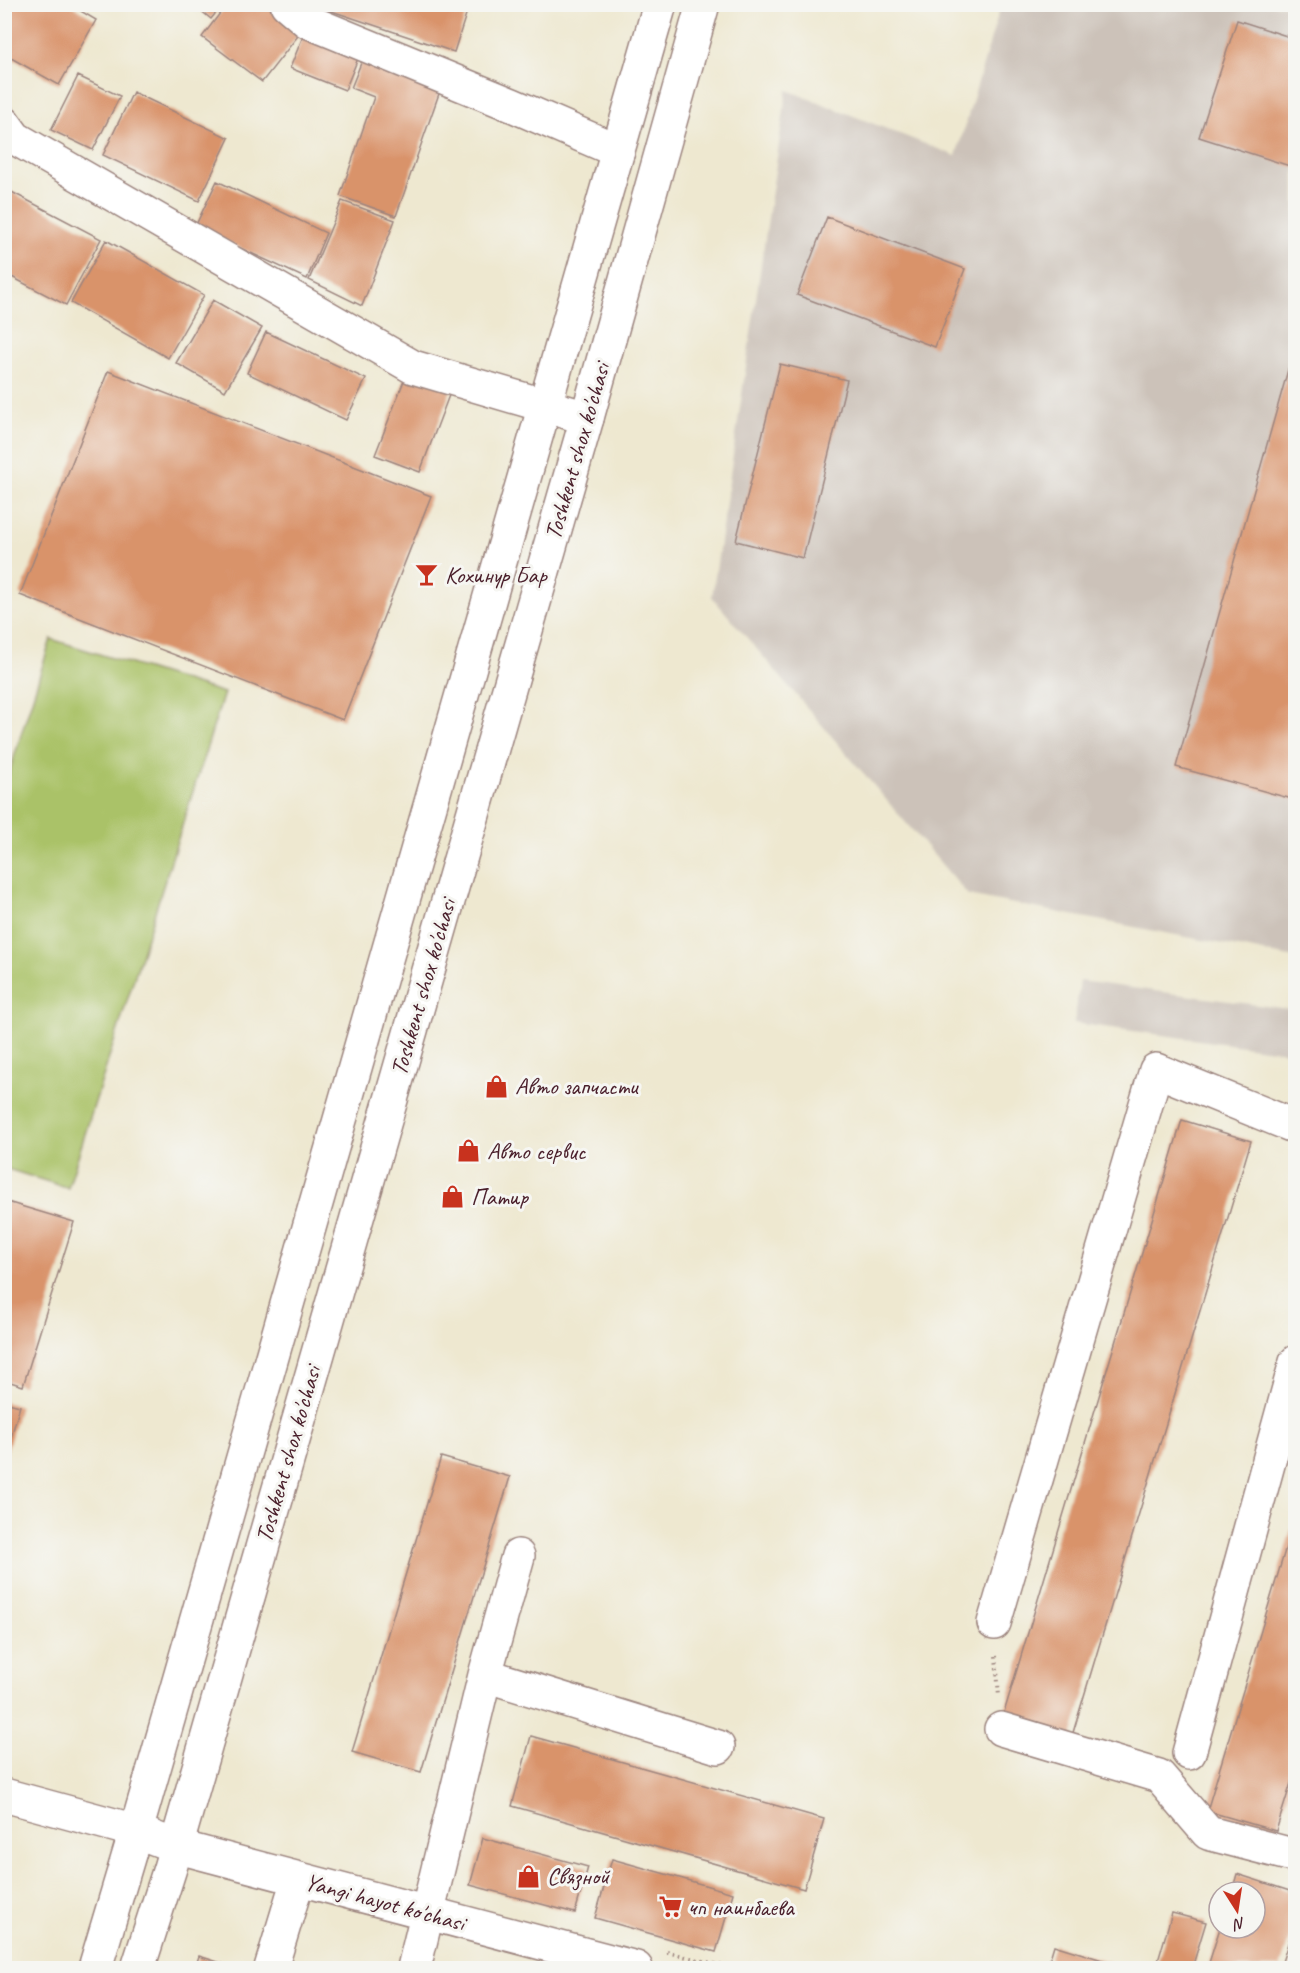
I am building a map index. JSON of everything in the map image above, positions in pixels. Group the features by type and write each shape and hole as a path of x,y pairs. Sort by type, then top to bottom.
{"main road":[{"path":"287,4 308,21 512,105 618,152"},
{"name":"Toshkent shox ko'chasi","path":"95,1968 546,407 660,4"},
{"name":"Toshkent shox ko'chasi","path":"138,1968 176,1846 587,418 703,4"},
{"path":"4,123 15,138 413,367 587,418"},
{"path":"994,1623 1156,1070 1296,1127"},
{"path":"1189,1753 1296,1362"},
{"path":"414,1968 485,1675 518,1556"},
{"path":"485,1675 718,1747"},
{"path":"1001,1729 1159,1776 1208,1833 1296,1856"},
{"name":"Yangi hayot ko'chasi","path":"4,1795 136,1831 176,1846 636,1968"},
{"path":"271,1968 298,1879"}],"path":[{"path":"994,1623 1001,1729"}],"shaded area":[{"path":"1001,5 1295,5 1295,958 968,895 712,597 787,90 956,156"},
{"path":"1080,981 1295,1010 1295,1053 1074,1023"}],"green space":[{"path":"51,639 224,693 68,1188 4,1168 5,786"}],"building":[{"path":"4,4 69,4 96,20 59,85 4,54"},
{"path":"193,4 223,4 211,19"},
{"path":"227,4 265,4 301,32 262,82 202,37"},
{"path":"314,5 469,5 454,52"},
{"path":"1237,20 1296,39 1296,168 1199,137"},
{"path":"304,34 359,56 345,90 290,68"},
{"path":"363,58 441,88 396,216 340,196 374,97 351,88"},
{"path":"78,76 120,96 93,150 51,130"},
{"path":"133,92 229,138 199,201 103,155"},
{"path":"217,181 326,233 307,279 195,227"},
{"path":"4,188 101,239 66,305 4,273"},
{"path":"342,201 395,220 362,306 309,280"},
{"path":"827,217 965,269 935,347 797,295"},
{"path":"106,240 204,295 168,358 71,303"},
{"path":"213,300 262,328 225,391 176,363"},
{"path":"266,332 366,379 346,420 247,373"},
{"path":"1296,345 1296,800 1176,767"},
{"path":"780,364 847,380 803,558 736,541"},
{"path":"108,371 431,496 343,720 20,595"},
{"path":"407,373 451,390 420,472 375,455"},
{"path":"1182,1120 1251,1141 1072,1736 1003,1716"},
{"path":"4,1201 74,1222 23,1386 4,1380"},
{"path":"4,1402 20,1406 5,1458 4,1458"},
{"path":"441,1457 510,1477 421,1772 352,1752"},
{"path":"1295,1517 1296,1767 1276,1831 1207,1811"},
{"path":"531,1736 824,1819 804,1889 512,1806"},
{"name":"Связной","path":"483,1838 588,1867 575,1913 470,1885"},
{"path":"612,1859 733,1893 716,1952 595,1918"},
{"path":"1237,1874 1256,1880 1235,1880"},
{"path":"1267,1884 1296,1893 1296,1919 1280,1968 1226,1968 1209,1963 1216,1940 1267,1940"},
{"path":"1172,1913 1206,1922 1192,1968 1156,1968"},
{"path":"1054,1945 1128,1968 1047,1968"},
{"path":"199,1956 237,1968 195,1968"}],"place":[{"name":"Кохинур Бар","path":"427,575"},
{"name":"Авто запчасти","path":"497,1086"},
{"name":"Авто сервис","path":"469,1151"},
{"name":"Патир","path":"453,1197"},
{"name":"Связной","path":"529,1876"},
{"name":"чп наинбаева","path":"670,1907"}]}
